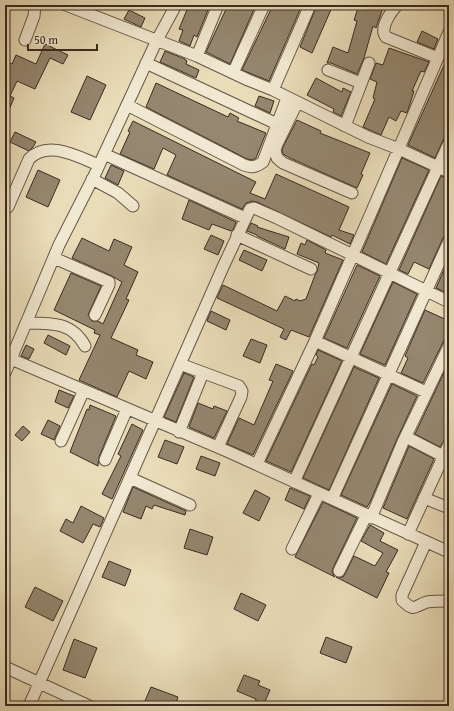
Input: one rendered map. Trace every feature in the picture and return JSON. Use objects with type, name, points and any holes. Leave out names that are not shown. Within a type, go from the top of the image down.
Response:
[{"type":"street","points":[[25,40],[34,16],[35,5]]},
{"type":"street","points":[[66,5],[197,56],[273,90],[292,101],[368,137],[399,149],[449,172]]},
{"type":"street","points":[[5,373],[54,258],[157,40],[176,5]]},
{"type":"street","points":[[197,56],[218,5]]},
{"type":"street","points":[[233,73],[264,5]]},
{"type":"street","points":[[273,90],[310,5]]},
{"type":"street","points":[[396,5],[383,30],[386,37],[438,58]]},
{"type":"street","points":[[257,464],[315,341],[449,32]]},
{"type":"street","points":[[146,63],[277,124]]},
{"type":"street","points":[[345,126],[369,63]]},
{"type":"street","points":[[328,70],[361,83]]},
{"type":"street","points":[[127,105],[244,165],[251,167],[258,166],[263,162],[277,124],[292,101]]},
{"type":"street","points":[[292,101],[275,150],[277,158],[283,163],[352,193]]},
{"type":"street","points":[[294,482],[449,143]]},
{"type":"street","points":[[8,206],[29,159],[34,154],[45,150],[60,151],[99,165]]},
{"type":"street","points":[[104,154],[245,218]]},
{"type":"street","points":[[92,179],[118,193],[133,206]]},
{"type":"street","points":[[29,706],[237,235],[250,209],[254,208],[353,254],[426,292],[449,302]]},
{"type":"street","points":[[237,235],[311,269]]},
{"type":"street","points":[[332,499],[449,241]]},
{"type":"street","points":[[54,258],[109,282],[109,285],[95,314]]},
{"type":"street","points":[[26,323],[48,323],[70,329],[80,337],[85,346]]},
{"type":"street","points":[[315,341],[426,392]]},
{"type":"street","points":[[340,571],[369,517],[426,392],[449,346]]},
{"type":"street","points":[[11,359],[155,422],[257,464],[369,517],[449,552]]},
{"type":"street","points":[[180,364],[239,386],[242,391],[241,397],[218,447]]},
{"type":"street","points":[[179,432],[203,373]]},
{"type":"street","points":[[61,441],[84,390]]},
{"type":"street","points":[[104,460],[127,409]]},
{"type":"street","points":[[406,437],[446,458]]},
{"type":"street","points":[[408,534],[424,498],[446,458],[449,444]]},
{"type":"street","points":[[130,478],[190,505]]},
{"type":"street","points":[[292,549],[319,494]]},
{"type":"street","points":[[424,498],[449,508]]},
{"type":"street","points":[[426,542],[402,595],[402,600],[410,607],[416,608],[428,602],[449,601]]},
{"type":"street","points":[[5,667],[89,706]]},
{"type":"building","points":[[189,5],[210,5],[197,37],[194,35],[190,46],[179,41],[183,30],[179,29]]},
{"type":"building","points":[[228,5],[252,5],[255,7],[230,64],[206,52]]},
{"type":"building","points":[[273,5],[302,5],[269,81],[242,70]]},
{"type":"building","points":[[317,5],[333,5],[312,53],[300,47]]},
{"type":"building","points":[[359,5],[384,5],[376,28],[373,26],[364,58],[357,74],[331,63],[327,63],[333,47],[348,53],[357,21],[354,20]]},
{"type":"building","points":[[129,10],[145,18],[141,27],[124,19]]},
{"type":"building","points":[[422,31],[438,39],[434,49],[417,42]]},
{"type":"building","points":[[45,44],[68,55],[63,64],[50,58],[35,89],[17,81],[10,96],[14,98],[5,119],[5,61],[12,64],[16,55],[36,64]]},
{"type":"building","points":[[389,48],[429,62],[424,72],[421,71],[412,91],[414,91],[407,113],[401,111],[396,121],[389,117],[381,135],[363,127],[375,99],[373,98],[377,82],[370,79],[376,63],[383,65]]},
{"type":"building","points":[[165,51],[185,59],[187,61],[186,64],[199,70],[196,78],[160,62]]},
{"type":"building","points":[[449,54],[449,136],[445,137],[443,140],[435,158],[408,145]]},
{"type":"building","points":[[87,76],[106,85],[90,120],[71,112]]},
{"type":"building","points":[[316,78],[342,92],[343,88],[351,92],[341,116],[333,112],[334,109],[307,95]]},
{"type":"building","points":[[156,83],[228,117],[230,113],[239,118],[237,121],[266,133],[256,158],[252,160],[247,159],[146,107]]},
{"type":"building","points":[[259,96],[274,101],[270,113],[255,106]]},
{"type":"building","points":[[297,120],[321,131],[320,133],[370,153],[357,188],[283,154],[283,147]]},
{"type":"building","points":[[133,121],[256,182],[250,193],[265,199],[276,174],[349,207],[339,230],[354,235],[350,244],[332,235],[331,237],[257,202],[252,201],[246,203],[242,209],[167,175],[176,155],[163,148],[154,169],[120,154],[130,132],[128,131]]},
{"type":"building","points":[[15,132],[36,142],[29,151],[10,142]]},
{"type":"building","points":[[402,158],[429,170],[386,264],[362,252]]},
{"type":"building","points":[[111,165],[124,171],[118,185],[105,178]]},
{"type":"building","points":[[38,170],[60,180],[48,207],[26,197]]},
{"type":"building","points":[[441,176],[449,179],[449,234],[445,235],[443,238],[429,269],[414,262],[408,274],[399,270]]},
{"type":"building","points":[[189,200],[236,222],[233,230],[231,231],[212,224],[209,230],[182,219]]},
{"type":"building","points":[[251,223],[258,226],[257,227],[289,237],[285,249],[247,231]]},
{"type":"building","points":[[211,235],[224,241],[218,255],[204,249]]},
{"type":"building","points":[[82,238],[109,251],[114,239],[132,247],[124,265],[138,272],[126,299],[129,300],[111,338],[138,350],[136,355],[153,362],[146,379],[129,371],[117,397],[79,380],[100,335],[94,333],[95,330],[54,310],[71,273],[101,286],[88,315],[92,321],[98,321],[103,324],[122,282],[72,258]]},
{"type":"building","points":[[307,240],[326,250],[325,253],[343,260],[309,337],[291,330],[286,340],[280,337],[284,329],[217,298],[223,285],[277,311],[285,296],[295,301],[296,299],[300,301],[306,299],[319,263],[297,254],[301,243],[305,245]]},
{"type":"building","points":[[244,250],[267,260],[262,271],[239,260]]},
{"type":"building","points":[[449,258],[449,294],[436,288]]},
{"type":"building","points":[[357,265],[380,276],[347,348],[324,338]]},
{"type":"building","points":[[393,282],[417,294],[385,365],[360,354]]},
{"type":"building","points":[[425,310],[449,321],[449,330],[423,383],[401,373],[408,358],[405,356]]},
{"type":"building","points":[[211,311],[230,320],[226,330],[207,321]]},
{"type":"building","points":[[48,335],[70,346],[66,355],[44,343]]},
{"type":"building","points":[[251,339],[267,345],[260,363],[243,356]]},
{"type":"building","points":[[26,345],[34,349],[29,359],[21,356]]},
{"type":"building","points":[[318,350],[342,361],[291,472],[266,461],[312,364],[314,365],[318,357],[316,355]]},
{"type":"building","points":[[276,364],[293,371],[253,455],[227,444],[239,418],[254,425],[273,381],[269,380]]},
{"type":"building","points":[[447,366],[449,366],[449,437],[445,439],[440,447],[415,434]]},
{"type":"building","points":[[354,367],[379,378],[329,490],[303,478]]},
{"type":"building","points":[[184,373],[194,377],[176,422],[164,417]]},
{"type":"building","points":[[392,384],[417,396],[367,507],[341,495]]},
{"type":"building","points":[[59,390],[74,396],[68,408],[55,402]]},
{"type":"building","points":[[198,403],[213,409],[214,406],[227,411],[214,438],[189,427]]},
{"type":"building","points":[[90,405],[116,416],[99,457],[98,466],[70,452]]},
{"type":"building","points":[[48,420],[60,426],[54,440],[41,434]]},
{"type":"building","points":[[132,424],[143,430],[112,499],[102,494],[121,456],[118,454]]},
{"type":"building","points":[[23,426],[30,432],[22,441],[15,435]]},
{"type":"building","points":[[165,440],[184,447],[177,464],[158,457]]},
{"type":"building","points":[[409,446],[434,459],[407,519],[383,508]]},
{"type":"building","points":[[201,456],[220,463],[215,476],[196,469]]},
{"type":"building","points":[[133,487],[186,511],[185,515],[154,505],[152,509],[146,506],[141,519],[123,512]]},
{"type":"building","points":[[290,488],[310,496],[304,509],[285,500]]},
{"type":"building","points":[[255,490],[270,498],[259,521],[243,513]]},
{"type":"building","points":[[323,502],[357,518],[333,568],[332,572],[335,577],[295,557]]},
{"type":"building","points":[[81,506],[104,518],[100,527],[93,524],[83,543],[60,531],[66,519],[73,523]]},
{"type":"building","points":[[370,525],[384,533],[380,541],[398,550],[386,572],[389,573],[377,598],[336,577],[343,577],[354,556],[375,566],[383,553],[361,541]]},
{"type":"building","points":[[190,529],[213,537],[207,555],[184,548]]},
{"type":"building","points":[[109,561],[131,570],[125,586],[102,577]]},
{"type":"building","points":[[35,587],[63,601],[53,621],[25,607]]},
{"type":"building","points":[[241,593],[266,605],[258,621],[234,609]]},
{"type":"building","points":[[326,637],[352,647],[346,663],[320,653]]},
{"type":"building","points":[[74,639],[97,648],[85,678],[63,670]]},
{"type":"building","points":[[244,675],[260,681],[258,685],[270,690],[263,706],[255,703],[256,699],[237,691]]},
{"type":"building","points":[[151,687],[178,697],[175,706],[157,706],[145,701]]}]
